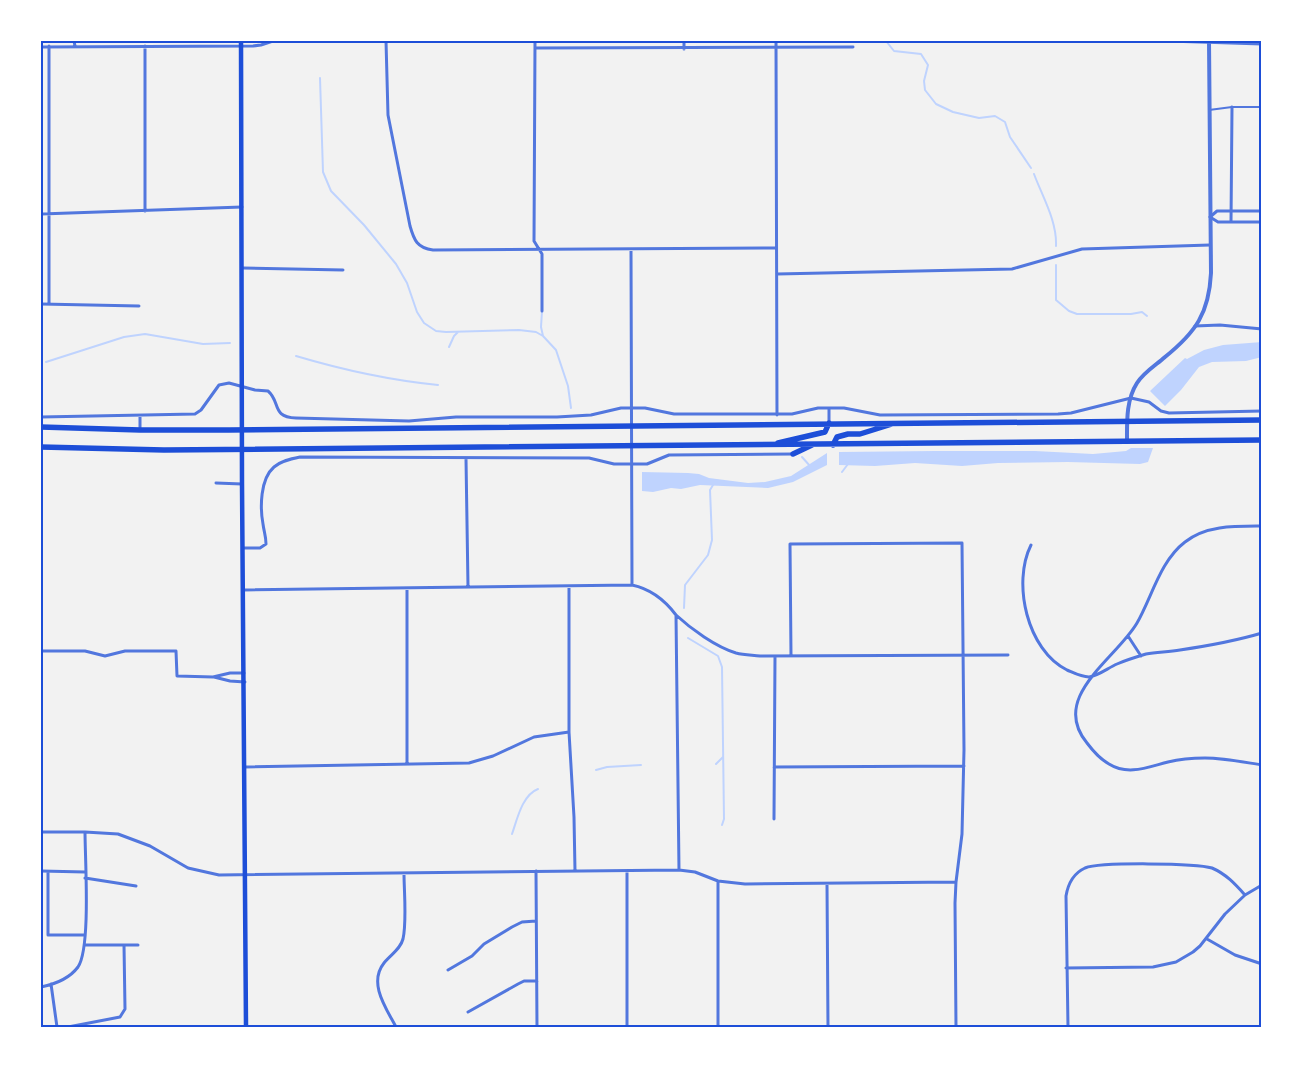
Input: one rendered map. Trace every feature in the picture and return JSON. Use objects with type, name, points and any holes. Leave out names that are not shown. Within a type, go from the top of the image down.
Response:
[{"type":"highway","points":[[41,427],[140,430],[242,430],[898,422],[1262,420]]},
{"type":"highway","points":[[833,445],[837,437],[848,434],[860,434],[898,422]]},
{"type":"highway","points":[[772,445],[825,432],[829,423]]},
{"type":"highway","points":[[41,447],[164,450],[1262,440]]},
{"type":"highway","points":[[793,454],[812,445]]},
{"type":"main road","points":[[241,43],[246,1027]]},
{"type":"street","points":[[74,41],[74,46]]},
{"type":"street","points":[[41,47],[241,43],[262,45],[273,41]]},
{"type":"street","points":[[386,41],[388,115],[392,142],[410,226],[414,239],[420,246],[433,250],[776,248]]},
{"type":"street","points":[[535,41],[534,242],[542,254],[542,311]]},
{"type":"street","points":[[684,41],[684,49]]},
{"type":"street","points":[[776,41],[777,415]]},
{"type":"street","points":[[934,41],[942,41]]},
{"type":"street","points":[[1168,41],[1262,44]]},
{"type":"street","points":[[1127,442],[1127,420],[1131,398],[1137,383],[1145,373],[1185,340],[1203,316],[1209,296],[1211,273],[1209,42]]},
{"type":"street","points":[[49,46],[49,304]]},
{"type":"street","points":[[144,46],[145,211]]},
{"type":"street","points":[[535,48],[854,47]]},
{"type":"street","points":[[1231,222],[1232,108]]},
{"type":"street","points":[[41,214],[242,207]]},
{"type":"street","points":[[1210,217],[1217,211],[1262,211]]},
{"type":"street","points":[[1210,217],[1218,222],[1262,222]]},
{"type":"street","points":[[777,274],[1012,269],[1082,249],[1210,245]]},
{"type":"street","points":[[631,249],[632,585]]},
{"type":"street","points":[[243,268],[343,270]]},
{"type":"street","points":[[41,304],[139,306]]},
{"type":"street","points":[[1195,326],[1220,325],[1262,329]]},
{"type":"street","points":[[41,417],[195,414],[202,410],[219,385],[229,382],[255,390],[268,391],[274,397],[276,408],[279,412],[284,416],[296,418],[409,421],[456,417],[557,417],[591,415],[621,408],[645,408],[674,414],[777,415],[828,408],[853,409],[880,415],[1058,414],[1070,413],[1131,398],[1148,402],[1161,411],[1169,413],[1262,412]]},
{"type":"street","points":[[828,408],[829,423]]},
{"type":"street","points":[[140,416],[140,430]]},
{"type":"street","points":[[243,548],[260,548],[266,544],[262,515],[264,485],[272,468],[288,459],[402,456],[466,459],[589,458],[614,464],[647,464],[669,455],[793,454]]},
{"type":"street","points":[[466,459],[468,586]]},
{"type":"street","points":[[216,482],[242,484]]},
{"type":"street","points":[[1262,526],[1219,528],[1207,531],[1186,541],[1176,550],[1128,636],[1095,675],[1079,698],[1075,716],[1082,737],[1100,758],[1109,764],[1128,771],[1184,759],[1205,758],[1262,765]]},
{"type":"street","points":[[790,656],[790,544],[962,543],[964,766],[962,834],[956,882],[956,1027]]},
{"type":"street","points":[[1031,545],[1024,563],[1024,592],[1025,604],[1035,637],[1061,667],[1077,674],[1088,677],[1116,664],[1140,656],[1211,645],[1262,633]]},
{"type":"street","points":[[244,590],[632,585],[650,591],[688,626],[726,650],[744,654],[775,656],[1008,655]]},
{"type":"street","points":[[569,586],[568,732],[574,817],[574,871]]},
{"type":"street","points":[[407,588],[407,764]]},
{"type":"street","points":[[676,615],[679,870]]},
{"type":"street","points":[[1128,636],[1140,656]]},
{"type":"street","points":[[41,651],[85,651],[105,656],[125,651],[176,651],[177,676],[213,677],[245,682]]},
{"type":"street","points":[[774,819],[775,656]]},
{"type":"street","points":[[213,677],[230,673],[245,673]]},
{"type":"street","points":[[245,767],[469,763],[493,756],[534,737],[568,732]]},
{"type":"street","points":[[774,767],[964,766]]},
{"type":"street","points":[[41,832],[113,833],[135,839],[188,868],[206,874],[679,870],[695,872],[718,882],[745,884],[956,882]]},
{"type":"street","points":[[41,987],[70,976],[82,957],[85,945],[85,832]]},
{"type":"street","points":[[1068,1027],[1066,896],[1070,882],[1076,874],[1092,866],[1181,864],[1202,866],[1223,874],[1232,880],[1245,895]]},
{"type":"street","points":[[536,871],[537,1027]]},
{"type":"street","points":[[627,871],[627,1027]]},
{"type":"street","points":[[41,872],[85,872]]},
{"type":"street","points":[[48,872],[48,935],[85,935]]},
{"type":"street","points":[[396,1027],[380,995],[378,983],[379,972],[384,963],[398,950],[403,940],[404,873]]},
{"type":"street","points":[[85,878],[136,886]]},
{"type":"street","points":[[718,882],[718,1027]]},
{"type":"street","points":[[827,884],[828,1027]]},
{"type":"street","points":[[1066,968],[1159,967],[1170,964],[1187,956],[1207,939],[1225,914],[1245,895],[1262,884]]},
{"type":"street","points":[[448,970],[472,956],[484,944],[512,927],[522,922],[536,921]]},
{"type":"street","points":[[1207,939],[1235,955],[1262,964]]},
{"type":"street","points":[[85,945],[138,945]]},
{"type":"street","points":[[68,1027],[120,1017],[124,1009],[124,945]]},
{"type":"street","points":[[468,1012],[524,981],[537,981]]},
{"type":"street","points":[[51,984],[56,1027]]},
{"type":"lane","points":[[1209,110],[1262,107]]},
{"type":"water","points":[[1262,342],[1262,357],[1246,361],[1212,362],[1199,367],[1181,390],[1165,406],[1150,391],[1185,358],[1187,359],[1204,350],[1223,345]]},
{"type":"water","points":[[1131,448],[1153,448],[1148,462],[1140,464],[998,463],[962,466],[915,463],[875,466],[839,465],[839,452],[1035,451],[1093,454],[1126,451]]},
{"type":"water","points":[[827,453],[827,465],[793,482],[768,488],[700,485],[653,492],[642,491],[642,472],[688,473],[748,483],[765,482],[791,476]]},
{"type":"waterway","points":[[886,41],[894,51],[921,54],[928,65],[924,81],[925,90],[936,104],[953,112],[979,118],[995,116],[1005,122],[1010,137],[1031,168]]},
{"type":"waterway","points":[[320,78],[323,172],[331,191],[364,225],[396,264],[407,283],[417,312],[424,323],[436,331],[519,330],[536,332],[543,336],[556,350],[568,386],[571,408]]},
{"type":"waterway","points":[[1034,174],[1052,219],[1056,246]]},
{"type":"waterway","points":[[1056,265],[1056,300],[1069,311],[1077,314],[1131,314],[1142,312],[1147,316]]},
{"type":"waterway","points":[[542,311],[541,327],[543,336]]},
{"type":"waterway","points":[[449,347],[458,332]]},
{"type":"waterway","points":[[46,362],[124,337],[145,334],[203,344],[230,343]]},
{"type":"waterway","points":[[296,356],[366,374],[438,385]]},
{"type":"waterway","points":[[802,457],[810,466]]},
{"type":"waterway","points":[[842,472],[848,464]]},
{"type":"waterway","points":[[684,608],[685,585],[708,555],[712,540],[710,490],[713,485]]},
{"type":"waterway","points":[[688,638],[718,656],[722,667],[724,819],[722,825]]},
{"type":"waterway","points":[[716,764],[723,757]]},
{"type":"waterway","points":[[596,770],[607,767],[641,765]]},
{"type":"waterway","points":[[512,834],[524,802],[532,792],[538,789]]}]
